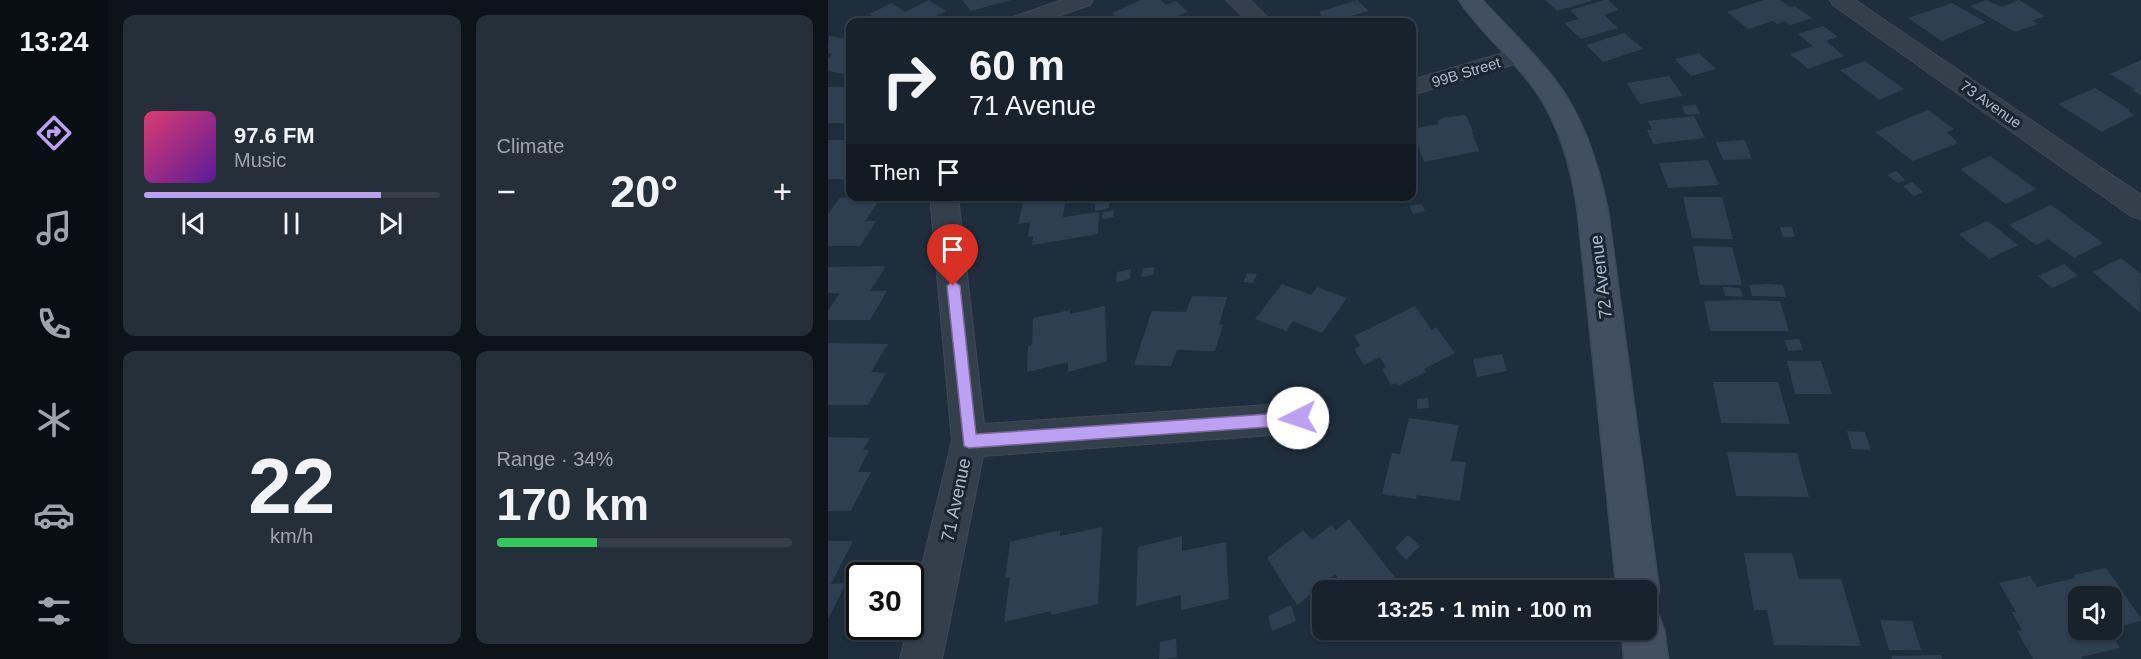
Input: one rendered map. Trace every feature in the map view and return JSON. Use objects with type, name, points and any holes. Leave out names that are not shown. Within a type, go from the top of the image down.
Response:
[{"type":"street","points":[[1032,18],[1082,0]]},
{"type":"street","points":[[1237,0],[1257,18]]},
{"type":"street","name":"72 Avenue","points":[[1470,0],[1547,88],[1570,130],[1586,173],[1593,212],[1637,580]]},
{"type":"street","name":"73 Avenue","points":[[1841,0],[2136,200]]},
{"type":"street","name":"99B Street","points":[[1416,87],[1520,55]]},
{"type":"street","name":"71 Avenue","points":[[921,659],[969,441],[945,201]]},
{"type":"street","points":[[969,441],[1298,418]]},
{"type":"street","points":[[1644,640],[1646,659]]},
{"type":"building","points":[[929,0],[946,11],[931,18],[876,18],[869,14],[892,3],[905,12]]},
{"type":"building","points":[[962,0],[1011,0],[971,11]]},
{"type":"building","points":[[1141,0],[1160,0],[1166,5],[1176,1],[1188,12],[1172,18],[1118,18],[1112,13]]},
{"type":"building","points":[[1357,0],[1369,11],[1351,16],[1353,18],[1324,18],[1319,12]]},
{"type":"building","points":[[1545,0],[1591,0],[1591,1],[1557,11]]},
{"type":"building","points":[[1608,0],[1619,10],[1604,15],[1618,28],[1581,39],[1564,23],[1579,19],[1570,10]]},
{"type":"building","points":[[1764,0],[1780,0],[1790,7],[1795,6],[1812,18],[1790,25],[1785,21],[1777,24],[1773,21],[1748,29],[1727,12]]},
{"type":"building","points":[[1986,0],[2002,7],[2019,0],[2045,16],[2032,21],[2038,24],[2015,32],[1970,6]]},
{"type":"building","points":[[1952,3],[1986,22],[1942,41],[1908,18]]},
{"type":"building","points":[[1823,26],[1838,37],[1826,41],[1844,56],[1808,69],[1790,54],[1813,46],[1798,34]]},
{"type":"building","points":[[1624,33],[1643,49],[1603,62],[1586,45]]},
{"type":"building","points":[[829,36],[846,38],[845,74],[828,71],[828,58],[833,54],[828,53]]},
{"type":"building","points":[[1699,53],[1716,69],[1691,76],[1675,59]]},
{"type":"building","points":[[2141,60],[2141,96],[2132,90],[2135,89],[2110,74]]},
{"type":"building","points":[[1865,61],[1904,89],[1879,100],[1840,70]]},
{"type":"building","points":[[1669,76],[1683,96],[1640,104],[1627,83]]},
{"type":"building","points":[[828,87],[846,87],[846,123],[828,123]]},
{"type":"building","points":[[2095,88],[2130,110],[2128,111],[2134,115],[2102,132],[2058,104]]},
{"type":"building","points":[[1696,105],[1700,114],[1686,115],[1682,106]]},
{"type":"building","points":[[1928,110],[1954,129],[1947,132],[1958,143],[1913,161],[1875,132]]},
{"type":"building","points":[[1466,116],[1479,151],[1424,162],[1416,138],[1416,128],[1439,124],[1437,121],[1443,118]]},
{"type":"building","points":[[1694,116],[1705,138],[1653,144],[1647,130],[1652,130],[1648,121]]},
{"type":"building","points":[[828,140],[846,140],[846,179],[828,179]]},
{"type":"building","points":[[1745,140],[1752,159],[1723,160],[1716,142]]},
{"type":"building","points":[[1990,156],[2036,189],[2006,204],[1960,169]]},
{"type":"building","points":[[1708,160],[1719,185],[1668,188],[1659,163]]},
{"type":"building","points":[[1896,171],[1906,180],[1898,183],[1887,175]]},
{"type":"building","points":[[1912,182],[1923,192],[1914,196],[1903,186]]},
{"type":"building","points":[[1683,197],[1722,197],[1733,239],[1692,238]]},
{"type":"building","points":[[840,198],[846,198],[846,201],[879,201],[865,221],[876,221],[860,246],[828,246],[828,214]]},
{"type":"building","points":[[1065,201],[1063,217],[1099,212],[1098,234],[1032,245],[1033,236],[1028,237],[1030,222],[1018,224],[1023,202]]},
{"type":"building","points":[[1095,201],[1110,201],[1109,208],[1095,211]]},
{"type":"building","points":[[1422,204],[1425,211],[1413,214],[1410,206]]},
{"type":"building","points":[[2051,205],[2103,243],[2074,258],[2048,239],[2036,245],[2009,225]]},
{"type":"building","points":[[1114,210],[1113,217],[1102,219],[1103,212]]},
{"type":"building","points":[[1988,221],[2018,245],[1989,259],[1959,234]]},
{"type":"building","points":[[1780,227],[1792,227],[1795,237],[1783,237]]},
{"type":"building","points":[[1693,246],[1732,247],[1742,285],[1700,285]]},
{"type":"building","points":[[2121,258],[2141,274],[2140,313],[2093,272]]},
{"type":"building","points":[[2064,264],[2078,276],[2052,288],[2038,276]]},
{"type":"building","points":[[886,266],[870,291],[887,291],[870,320],[828,320],[828,311],[840,293],[828,293],[828,267]]},
{"type":"building","points":[[1155,267],[1153,275],[1141,277],[1143,268]]},
{"type":"building","points":[[1131,269],[1130,279],[1116,282],[1117,272]]},
{"type":"building","points":[[1247,273],[1257,274],[1253,283],[1243,282]]},
{"type":"building","points":[[1282,284],[1311,295],[1317,287],[1347,298],[1322,333],[1293,321],[1286,331],[1255,319]]},
{"type":"building","points":[[1749,285],[1783,285],[1786,297],[1752,296]]},
{"type":"building","points":[[1723,287],[1740,288],[1743,297],[1725,296]]},
{"type":"building","points":[[1192,296],[1227,297],[1219,325],[1223,325],[1215,351],[1177,350],[1171,366],[1134,365],[1152,311],[1186,312]]},
{"type":"building","points":[[1704,301],[1780,301],[1789,331],[1710,331]]},
{"type":"building","points":[[1105,306],[1107,361],[1068,372],[1068,362],[1027,372],[1028,346],[1032,345],[1033,318],[1070,310],[1070,314]]},
{"type":"building","points":[[1415,306],[1432,330],[1436,327],[1455,353],[1424,369],[1426,372],[1398,386],[1396,383],[1391,385],[1382,369],[1386,367],[1380,357],[1364,365],[1354,349],[1360,346],[1354,336]]},
{"type":"building","points":[[1799,339],[1803,350],[1788,351],[1785,340]]},
{"type":"building","points":[[828,343],[888,344],[871,372],[886,373],[868,405],[828,405]]},
{"type":"building","points":[[1502,354],[1507,371],[1477,377],[1473,359]]},
{"type":"building","points":[[1787,361],[1821,361],[1832,394],[1795,394]]},
{"type":"building","points":[[1713,382],[1778,382],[1790,424],[1721,423]]},
{"type":"building","points":[[1428,398],[1429,408],[1417,409],[1417,399]]},
{"type":"building","points":[[1409,418],[1459,425],[1451,461],[1466,462],[1460,501],[1417,495],[1416,499],[1382,494],[1392,453],[1400,454]]},
{"type":"building","points":[[1847,431],[1865,432],[1871,450],[1852,449]]},
{"type":"building","points":[[828,437],[870,438],[863,450],[869,450],[858,472],[871,472],[851,511],[828,511]]},
{"type":"building","points":[[1727,452],[1797,453],[1809,497],[1736,496]]},
{"type":"building","points":[[1349,519],[1397,580],[1339,580],[1335,574],[1328,580],[1312,580],[1312,593],[1297,605],[1267,558],[1303,530],[1312,540],[1332,525],[1336,530]]},
{"type":"building","points":[[1102,527],[1098,604],[1051,615],[1051,611],[1004,622],[1010,577],[1005,578],[1010,542],[1060,530],[1060,536]]},
{"type":"building","points":[[1408,535],[1420,546],[1406,560],[1395,548]]},
{"type":"building","points":[[1182,536],[1182,551],[1226,542],[1229,599],[1181,610],[1181,595],[1136,606],[1138,547]]},
{"type":"building","points":[[828,541],[853,541],[831,584],[846,583],[828,619]]},
{"type":"building","points":[[1744,553],[1792,553],[1799,579],[1841,579],[1861,646],[1774,645],[1767,610],[1754,610]]},
{"type":"building","points":[[2106,568],[2119,586],[2068,586],[2068,640],[2115,640],[2120,648],[2081,657],[2082,659],[2033,659],[2017,631],[2022,630],[2012,612],[2016,612],[1999,583],[2030,576],[2037,587],[2075,578],[2073,575]]},
{"type":"building","points":[[2122,591],[2141,618],[2141,621],[2122,626]]},
{"type":"building","points":[[1291,605],[1296,621],[1272,631],[1268,616]]},
{"type":"building","points":[[1880,620],[1912,621],[1921,650],[1889,650]]},
{"type":"building","points":[[1176,639],[1177,658],[1159,659],[1160,642]]},
{"type":"building","points":[[1941,655],[1942,659],[1892,659],[1891,656]]},
{"type":"route","points":[[953,286],[969,441],[1298,418]]}]
